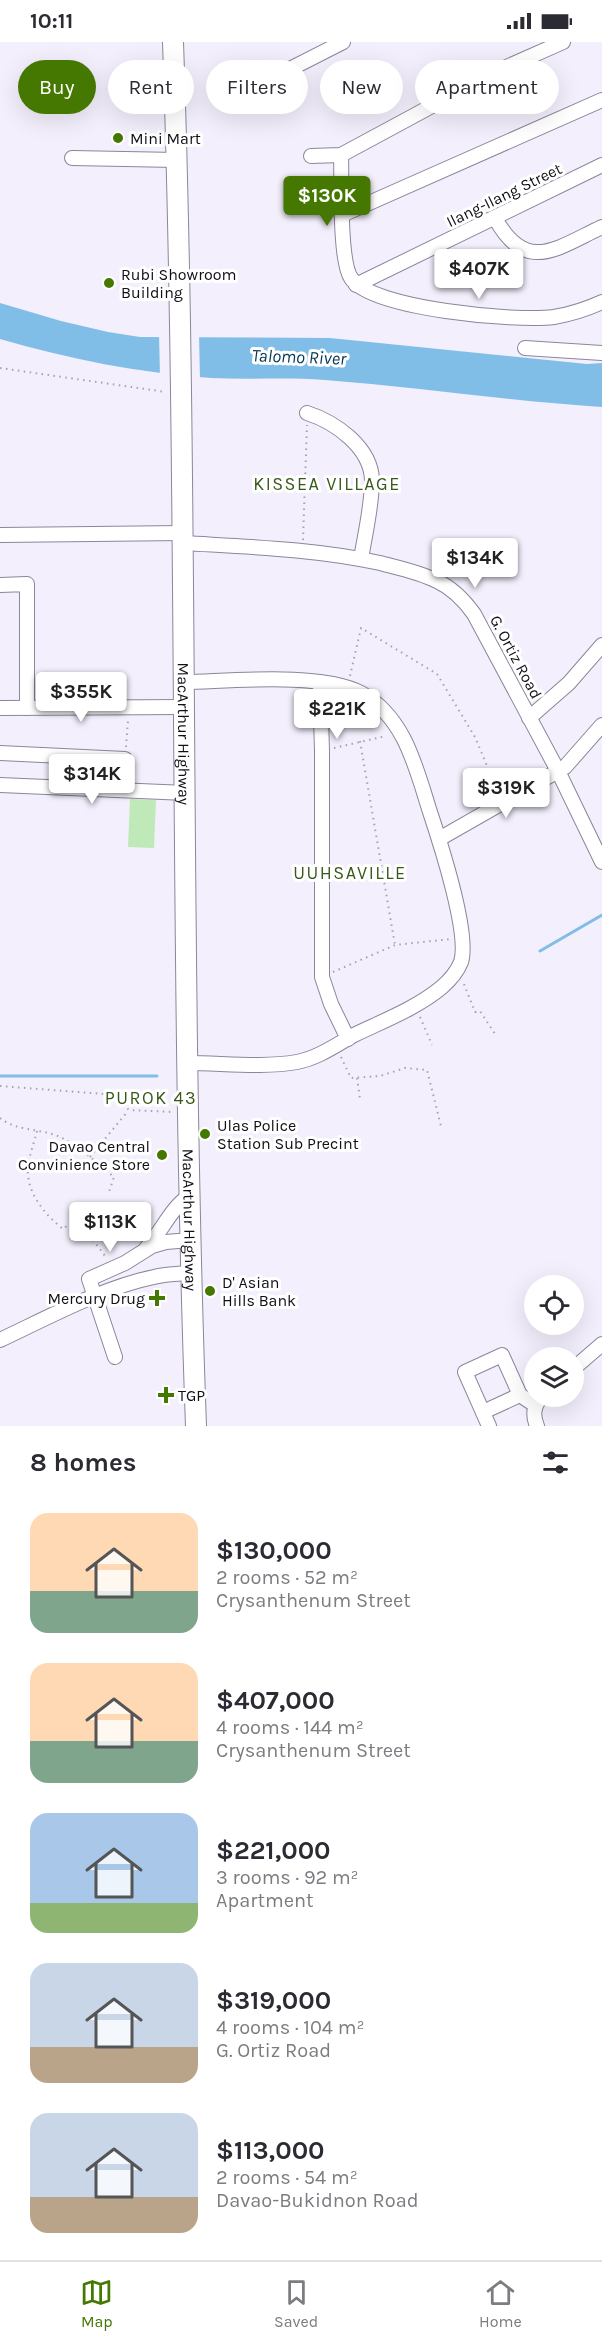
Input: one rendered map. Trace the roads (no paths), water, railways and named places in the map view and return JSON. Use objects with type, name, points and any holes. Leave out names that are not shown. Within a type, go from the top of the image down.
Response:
[{"type":"highway","name":"MacArthur Highway","points":[[173,42],[184,538],[190,1273],[196,1426]]},
{"type":"street","points":[[308,60],[343,42]]},
{"type":"street","points":[[310,156],[342,155],[494,73],[562,42]]},
{"type":"street","points":[[342,215],[602,100]]},
{"type":"street","points":[[342,155],[342,215],[346,268],[356,285],[380,297],[472,315],[520,318],[553,317],[584,310],[602,302]]},
{"type":"street","points":[[72,158],[177,160]]},
{"type":"street","name":"Ilang-Ilang Street","points":[[356,285],[602,165]]},
{"type":"street","points":[[495,218],[511,242],[535,253],[552,251],[602,227]]},
{"type":"street","points":[[525,348],[602,353]]},
{"type":"street","points":[[307,413],[341,430],[367,459],[372,480],[361,559]]},
{"type":"street","name":"G. Ortiz Road","points":[[0,535],[184,538],[303,550],[361,559],[414,571],[438,581],[464,601],[474,614],[558,771],[602,862]]},
{"type":"street","points":[[0,585],[27,584],[27,708]]},
{"type":"street","points":[[529,718],[569,683],[602,645]]},
{"type":"street","points":[[185,681],[320,682],[347,687],[379,706],[395,722],[401,732],[439,839],[463,940],[461,962],[456,973],[440,989],[415,1005],[317,1056],[297,1062],[188,1063]]},
{"type":"street","points":[[320,682],[322,977],[342,1042]]},
{"type":"street","points":[[0,708],[186,707]]},
{"type":"street","points":[[439,839],[558,771],[571,761],[602,725]]},
{"type":"street","points":[[0,753],[125,759]]},
{"type":"street","points":[[0,785],[186,793]]},
{"type":"street","points":[[116,1357],[89,1280],[113,1269],[143,1250],[159,1234],[173,1212],[189,1196]]},
{"type":"street","points":[[143,1250],[166,1242],[190,1240]]},
{"type":"street","points":[[0,1325],[6,1337],[95,1297],[154,1277],[190,1273]]},
{"type":"street","points":[[584,1360],[602,1344]]},
{"type":"street","points":[[489,1426],[465,1372],[502,1355],[520,1395]]},
{"type":"street","points":[[483,1412],[520,1395],[524,1396]]},
{"type":"street","points":[[537,1407],[534,1414],[537,1426]]},
{"type":"water","name":"Talomo River","points":[[0,303],[61,321],[140,337],[330,338],[587,364],[602,363],[602,407],[325,380],[211,378],[131,369],[78,359],[0,339]]},
{"type":"waterway","points":[[540,951],[602,915]]},
{"type":"waterway","points":[[0,1076],[157,1076]]},
{"type":"place","name":"Mini Mart","points":[[118,138]]},
{"type":"place","name":"Rubi Showroom Building","points":[[109,283]]},
{"type":"place","name":"Ulas Police Station Sub Precint","points":[[205,1134]]},
{"type":"place","name":"Davao Central Convinience Store","points":[[162,1155]]},
{"type":"place","name":"D' Asian Hills Bank","points":[[210,1291]]},
{"type":"place","name":"Mercury Drug","points":[[157,1298]]},
{"type":"place","name":"TGP","points":[[166,1395]]},
{"type":"district","name":"KISSEA VILLAGE","points":[[327,484]]},
{"type":"district","name":"UUHSAVILLE","points":[[350,873]]},
{"type":"district","name":"PUROK 43","points":[[151,1098]]}]
